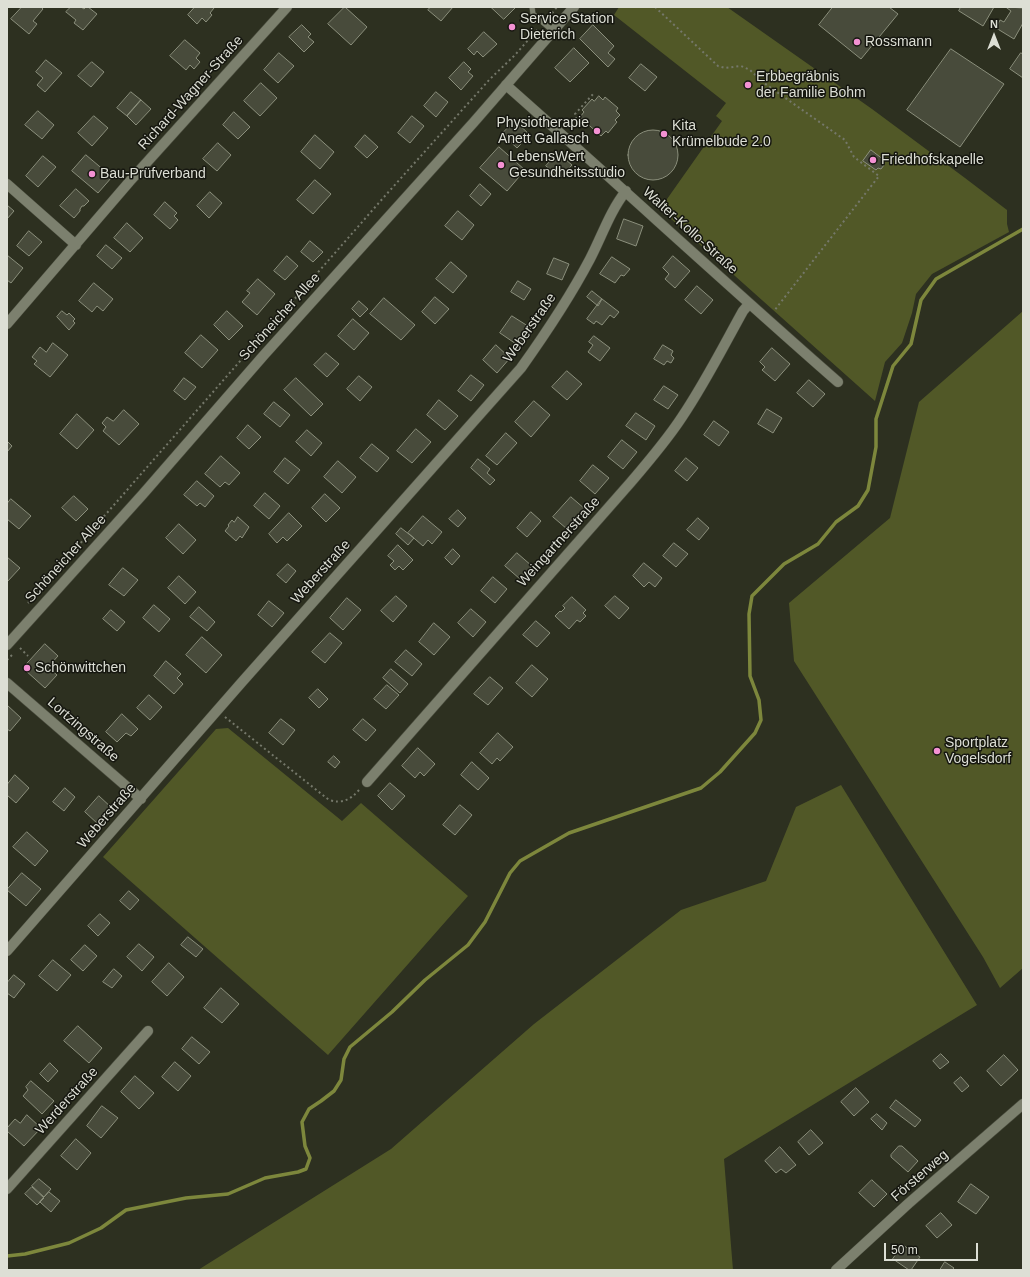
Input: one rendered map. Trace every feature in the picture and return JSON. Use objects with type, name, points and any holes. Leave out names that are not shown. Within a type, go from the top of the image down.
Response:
[{"type":"street","name":"Richard-Wagner-Straße","points":[[7,324],[130,182],[286,7]]},
{"type":"street","name":"Schöneicher Allee","points":[[7,645],[66,581],[264,355],[574,7]]},
{"type":"street","name":"Walter-Kollo-Straße","points":[[506,85],[626,191],[766,320],[838,382]]},
{"type":"street","points":[[7,184],[76,244]]},
{"type":"street","name":"Weberstraße","points":[[7,951],[521,368],[571,294],[590,259],[617,202],[626,191]]},
{"type":"street","name":"Weingartnerstraße","points":[[367,782],[619,496],[662,444],[681,419],[703,385],[743,311],[749,304]]},
{"type":"street","name":"Lortzingstraße","points":[[7,682],[141,799]]},
{"type":"street","name":"Werderstraße","points":[[7,1189],[148,1031]]},
{"type":"street","name":"Försterweg","points":[[840,1269],[909,1203],[1023,1104]]},
{"type":"lane","points":[[532,7],[533,14],[553,31]]},
{"type":"path","points":[[27,604],[384,197],[467,104],[515,55],[557,7]]},
{"type":"path","points":[[656,7],[718,66],[725,68],[742,66],[750,70],[764,83],[845,140],[854,156],[879,176],[766,320]]},
{"type":"path","points":[[566,129],[576,118],[575,114],[594,94]]},
{"type":"path","points":[[19,647],[28,656]]},
{"type":"path","points":[[217,711],[329,800],[339,802],[351,799],[367,782]]},
{"type":"green space","points":[[619,7],[727,7],[872,109],[1007,210],[1007,224],[1009,232],[932,274],[916,294],[912,313],[902,343],[885,362],[875,401],[660,209],[722,121],[716,116],[726,103],[614,15]]},
{"type":"green space","name":"Sportplatz Vogelsdorf","points":[[1023,311],[1023,968],[1000,988],[983,957],[794,661],[789,603],[890,518],[919,402]]},
{"type":"green space","points":[[228,728],[342,821],[361,803],[468,896],[328,1055],[103,857],[216,729]]},
{"type":"green space","points":[[841,785],[977,1005],[724,1159],[733,1270],[198,1270],[391,1149],[534,1024],[681,910],[766,881],[796,807]]},
{"type":"building","points":[[22,7],[41,7],[43,9],[33,21],[37,24],[29,34],[11,19]]},
{"type":"building","points":[[71,7],[81,7],[84,9],[88,7],[97,14],[83,30],[74,23],[76,20],[66,12]]},
{"type":"building","points":[[195,7],[214,8],[210,13],[212,15],[206,22],[202,18],[197,24],[188,15]]},
{"type":"building","points":[[345,7],[367,27],[351,45],[328,24]]},
{"type":"building","points":[[431,7],[453,7],[441,21],[428,10]]},
{"type":"building","points":[[491,7],[516,7],[504,19]]},
{"type":"building","name":"Rossmann","points":[[833,7],[889,7],[898,14],[861,59],[819,25]]},
{"type":"building","points":[[961,7],[994,7],[983,26],[959,11]]},
{"type":"building","points":[[1007,8],[1023,8],[1023,23],[1014,39],[996,28],[1000,20],[1004,22],[1011,11]]},
{"type":"building","points":[[302,25],[311,34],[308,37],[314,42],[304,52],[289,37]]},
{"type":"building","points":[[593,25],[614,46],[608,53],[615,59],[608,67],[580,39]]},
{"type":"building","points":[[484,32],[497,44],[483,57],[477,51],[474,55],[468,49]]},
{"type":"building","points":[[185,40],[200,53],[196,58],[200,62],[194,69],[190,65],[186,70],[170,56]]},
{"type":"building","points":[[574,48],[589,63],[570,82],[555,68]]},
{"type":"building","points":[[951,49],[1004,84],[960,147],[907,110]]},
{"type":"building","points":[[279,53],[294,66],[278,83],[264,70]]},
{"type":"building","points":[[1021,53],[1023,54],[1023,78],[1010,69]]},
{"type":"building","points":[[46,60],[62,73],[45,92],[37,85],[43,78],[36,72]]},
{"type":"building","points":[[92,62],[104,72],[91,87],[78,76]]},
{"type":"building","points":[[464,62],[471,69],[468,72],[473,76],[461,90],[449,78]]},
{"type":"building","points":[[641,64],[657,77],[645,91],[629,78]]},
{"type":"building","points":[[261,83],[277,98],[260,116],[244,101]]},
{"type":"building","points":[[131,92],[141,100],[127,116],[117,108]]},
{"type":"building","points":[[436,92],[448,102],[436,117],[424,106]]},
{"type":"building","points":[[599,96],[603,100],[605,97],[618,108],[616,111],[620,115],[615,120],[617,122],[608,133],[606,131],[601,136],[580,117],[584,112],[582,110],[592,99],[594,101]]},
{"type":"building","points":[[141,100],[151,109],[136,125],[127,116]]},
{"type":"building","points":[[38,111],[54,125],[42,139],[25,125]]},
{"type":"building","points":[[234,112],[250,127],[238,139],[223,125]]},
{"type":"building","points":[[94,116],[108,128],[92,146],[78,133]]},
{"type":"building","points":[[412,116],[424,126],[410,143],[398,133]]},
{"type":"building","points":[[515,121],[530,135],[517,148],[502,134]]},
{"type":"building","points":[[658,130],[663,131],[671,137],[677,145],[677,165],[671,173],[663,179],[648,180],[643,179],[635,173],[629,165],[628,150],[629,145],[635,137],[643,131]]},
{"type":"building","points":[[315,135],[334,152],[320,169],[301,152]]},
{"type":"building","points":[[365,135],[378,147],[367,158],[355,147]]},
{"type":"building","points":[[218,143],[231,155],[217,171],[203,159]]},
{"type":"building","points":[[499,147],[525,170],[507,191],[480,168]]},
{"type":"building","name":"Friedhofskapelle","points":[[871,150],[884,160],[882,163],[884,165],[881,169],[878,168],[876,170],[863,161]]},
{"type":"building","points":[[558,153],[572,165],[560,178],[546,166]]},
{"type":"building","name":"Bau-Prüfverband","points":[[86,155],[112,177],[98,193],[72,171]]},
{"type":"building","points":[[43,156],[56,167],[38,187],[26,176]]},
{"type":"building","points":[[315,180],[331,194],[313,214],[297,200]]},
{"type":"building","points":[[480,184],[491,194],[481,206],[470,196]]},
{"type":"building","points":[[76,189],[89,201],[82,206],[74,218],[60,206]]},
{"type":"building","points":[[210,192],[222,203],[209,218],[197,206]]},
{"type":"building","points":[[165,202],[177,213],[174,216],[178,220],[170,229],[154,215]]},
{"type":"building","points":[[7,205],[14,211],[7,219]]},
{"type":"building","points":[[458,211],[474,225],[462,240],[445,226]]},
{"type":"building","points":[[624,219],[643,226],[636,246],[617,239]]},
{"type":"building","points":[[127,223],[143,238],[130,252],[114,238]]},
{"type":"building","points":[[29,231],[42,242],[29,256],[17,246]]},
{"type":"building","points":[[310,241],[323,252],[313,262],[301,252]]},
{"type":"building","points":[[106,245],[122,258],[112,269],[97,256]]},
{"type":"building","points":[[7,255],[23,268],[11,283],[7,280]]},
{"type":"building","points":[[287,256],[298,266],[285,280],[274,271]]},
{"type":"building","points":[[673,256],[690,271],[675,288],[665,279],[669,274],[663,268]]},
{"type":"building","points":[[612,257],[630,269],[624,276],[621,275],[615,283],[600,274]]},
{"type":"building","points":[[554,258],[569,264],[562,280],[547,274]]},
{"type":"building","points":[[451,262],[467,276],[453,293],[436,279]]},
{"type":"building","points":[[258,279],[275,294],[257,315],[242,302],[250,293],[247,291]]},
{"type":"building","points":[[518,281],[531,289],[524,300],[511,292]]},
{"type":"building","points":[[94,283],[113,299],[103,311],[97,306],[92,312],[79,301]]},
{"type":"building","points":[[697,286],[713,300],[701,314],[685,300]]},
{"type":"building","points":[[592,291],[602,299],[598,306],[587,297]]},
{"type":"building","points":[[435,297],[449,309],[435,324],[422,312]]},
{"type":"building","points":[[384,298],[415,325],[401,340],[370,314]]},
{"type":"building","points":[[602,299],[619,312],[614,318],[610,315],[602,325],[596,321],[594,324],[587,319]]},
{"type":"building","points":[[359,301],[368,309],[360,317],[352,309]]},
{"type":"building","points":[[62,311],[67,315],[69,313],[75,319],[73,321],[75,323],[69,330],[57,317]]},
{"type":"building","points":[[227,311],[243,326],[229,340],[214,325]]},
{"type":"building","points":[[512,316],[531,328],[519,346],[500,333]]},
{"type":"building","points":[[353,319],[369,333],[354,350],[338,336]]},
{"type":"building","points":[[201,335],[218,350],[202,368],[185,353]]},
{"type":"building","points":[[594,336],[610,348],[600,361],[588,352],[593,345],[589,342]]},
{"type":"building","points":[[53,343],[68,355],[50,377],[34,364],[37,361],[32,357],[40,347],[46,352]]},
{"type":"building","points":[[496,345],[510,358],[497,373],[483,360]]},
{"type":"building","points":[[663,345],[673,351],[671,355],[674,358],[671,363],[667,361],[664,365],[654,359]]},
{"type":"building","points":[[772,348],[790,364],[775,381],[762,370],[765,367],[760,362]]},
{"type":"building","points":[[326,353],[339,364],[327,377],[314,365]]},
{"type":"building","points":[[567,371],[582,384],[567,400],[552,387]]},
{"type":"building","points":[[471,375],[484,385],[471,401],[458,391]]},
{"type":"building","points":[[359,376],[372,387],[360,401],[347,389]]},
{"type":"building","points":[[184,378],[196,387],[185,400],[174,391]]},
{"type":"building","points":[[296,378],[323,404],[311,416],[284,390]]},
{"type":"building","points":[[809,380],[825,394],[813,407],[797,393]]},
{"type":"building","points":[[664,386],[678,395],[668,409],[654,400]]},
{"type":"building","points":[[439,400],[458,416],[445,430],[427,415]]},
{"type":"building","points":[[534,401],[550,415],[531,437],[515,422]]},
{"type":"building","points":[[274,402],[290,415],[280,427],[264,414]]},
{"type":"building","points":[[767,409],[782,418],[773,433],[758,424]]},
{"type":"building","points":[[124,410],[139,424],[119,445],[103,431],[106,427],[102,423],[107,417],[113,421]]},
{"type":"building","points":[[636,413],[655,426],[646,440],[626,426]]},
{"type":"building","points":[[77,414],[94,430],[77,449],[60,434]]},
{"type":"building","points":[[714,421],[729,432],[719,446],[704,435]]},
{"type":"building","points":[[248,425],[261,437],[249,449],[237,438]]},
{"type":"building","points":[[416,429],[431,442],[412,463],[397,451]]},
{"type":"building","points":[[307,430],[322,443],[311,456],[296,442]]},
{"type":"building","points":[[506,433],[517,443],[497,465],[486,456]]},
{"type":"building","points":[[622,440],[637,452],[623,469],[608,457]]},
{"type":"building","points":[[7,441],[12,446],[7,452]]},
{"type":"building","points":[[372,444],[389,458],[377,472],[360,458]]},
{"type":"building","points":[[221,456],[240,473],[229,485],[225,482],[220,487],[205,474]]},
{"type":"building","points":[[285,458],[300,470],[288,484],[274,472]]},
{"type":"building","points":[[686,458],[698,468],[687,481],[675,471]]},
{"type":"building","points":[[478,459],[490,469],[487,473],[495,480],[490,485],[471,468]]},
{"type":"building","points":[[338,461],[356,477],[342,493],[324,477]]},
{"type":"building","points":[[593,465],[609,478],[595,494],[580,481]]},
{"type":"building","points":[[197,481],[214,496],[205,507],[200,503],[197,506],[184,495]]},
{"type":"building","points":[[265,493],[280,506],[269,519],[254,506]]},
{"type":"building","points":[[325,494],[340,508],[326,522],[312,508]]},
{"type":"building","points":[[74,496],[88,509],[76,521],[62,508]]},
{"type":"building","points":[[571,497],[585,509],[567,529],[553,517]]},
{"type":"building","points":[[11,499],[31,516],[19,529],[7,519],[7,504]]},
{"type":"building","points":[[458,510],[466,518],[458,527],[449,519]]},
{"type":"building","points":[[531,512],[541,521],[527,537],[517,528]]},
{"type":"building","points":[[289,513],[302,526],[287,541],[283,537],[277,543],[269,534]]},
{"type":"building","points":[[423,516],[442,532],[432,544],[428,540],[423,546],[408,533]]},
{"type":"building","points":[[238,517],[249,527],[242,538],[240,536],[236,541],[225,531],[232,520],[234,522]]},
{"type":"building","points":[[698,518],[709,528],[699,540],[687,530]]},
{"type":"building","points":[[179,524],[196,540],[183,554],[166,538]]},
{"type":"building","points":[[401,528],[414,538],[408,545],[396,534]]},
{"type":"building","points":[[674,543],[688,554],[676,567],[663,556]]},
{"type":"building","points":[[398,545],[413,560],[403,570],[399,566],[395,570],[390,565],[394,561],[388,556]]},
{"type":"building","points":[[453,549],[460,556],[452,565],[445,558]]},
{"type":"building","points":[[517,553],[532,566],[520,579],[505,566]]},
{"type":"building","points":[[7,557],[20,568],[7,582]]},
{"type":"building","points":[[644,563],[662,578],[655,587],[649,582],[644,587],[633,576]]},
{"type":"building","points":[[288,564],[296,571],[286,583],[277,575]]},
{"type":"building","points":[[123,568],[138,580],[124,596],[109,585]]},
{"type":"building","points":[[179,576],[196,592],[185,604],[168,588]]},
{"type":"building","points":[[493,577],[507,589],[495,603],[481,591]]},
{"type":"building","points":[[396,596],[407,606],[393,622],[381,611]]},
{"type":"building","points":[[615,596],[629,608],[619,619],[605,606]]},
{"type":"building","points":[[572,597],[586,610],[583,613],[586,616],[580,622],[577,620],[569,629],[555,616],[565,608],[563,606]]},
{"type":"building","points":[[347,598],[361,610],[343,630],[330,618]]},
{"type":"building","points":[[269,601],[284,613],[272,627],[258,615]]},
{"type":"building","points":[[154,605],[170,619],[159,632],[143,618]]},
{"type":"building","points":[[199,607],[215,622],[207,631],[190,617]]},
{"type":"building","points":[[471,609],[486,622],[473,637],[458,623]]},
{"type":"building","points":[[111,610],[125,622],[117,631],[103,619]]},
{"type":"building","points":[[536,621],[550,633],[537,647],[523,635]]},
{"type":"building","points":[[434,623],[450,637],[434,655],[419,642]]},
{"type":"building","points":[[330,633],[342,643],[325,663],[312,652]]},
{"type":"building","points":[[202,637],[222,655],[206,673],[186,655]]},
{"type":"building","points":[[45,644],[58,656],[48,667],[57,675],[45,688],[25,670],[24,667]]},
{"type":"building","points":[[406,650],[422,664],[412,676],[395,662]]},
{"type":"building","points":[[166,661],[181,674],[177,678],[183,684],[174,694],[154,676]]},
{"type":"building","points":[[532,665],[548,679],[532,697],[516,683]]},
{"type":"building","points":[[391,669],[408,684],[400,693],[383,678]]},
{"type":"building","points":[[490,677],[503,688],[488,705],[474,694]]},
{"type":"building","points":[[387,685],[399,695],[386,709],[374,699]]},
{"type":"building","points":[[318,689],[328,699],[319,708],[309,698]]},
{"type":"building","points":[[149,695],[162,707],[150,720],[137,708]]},
{"type":"building","points":[[7,705],[21,718],[10,731],[7,729]]},
{"type":"building","points":[[122,714],[138,729],[131,736],[126,733],[117,742],[106,732]]},
{"type":"building","points":[[281,719],[295,730],[283,745],[269,733]]},
{"type":"building","points":[[363,719],[376,730],[366,741],[353,730]]},
{"type":"building","points":[[498,733],[513,747],[500,761],[497,758],[492,764],[480,753]]},
{"type":"building","points":[[418,748],[435,764],[424,776],[420,772],[415,778],[402,766]]},
{"type":"building","points":[[334,756],[340,762],[335,768],[328,762]]},
{"type":"building","points":[[472,762],[489,778],[478,790],[461,775]]},
{"type":"building","points":[[15,775],[29,788],[16,803],[7,795],[7,785]]},
{"type":"building","points":[[390,783],[405,796],[392,810],[378,796]]},
{"type":"building","points":[[65,788],[75,797],[64,811],[53,802]]},
{"type":"building","points":[[99,796],[113,809],[99,825],[85,812]]},
{"type":"building","points":[[460,805],[472,815],[455,835],[443,825]]},
{"type":"building","points":[[27,832],[48,851],[35,866],[13,847]]},
{"type":"building","points":[[22,873],[41,889],[26,906],[7,890]]},
{"type":"building","points":[[129,891],[139,900],[130,910],[120,901]]},
{"type":"building","points":[[100,914],[110,923],[98,936],[88,926]]},
{"type":"building","points":[[188,937],[203,949],[196,957],[181,945]]},
{"type":"building","points":[[139,944],[154,957],[142,971],[127,957]]},
{"type":"building","points":[[85,945],[97,956],[83,971],[71,960]]},
{"type":"building","points":[[53,960],[71,975],[57,991],[39,976]]},
{"type":"building","points":[[169,963],[184,977],[167,996],[152,982]]},
{"type":"building","points":[[114,969],[122,976],[112,988],[103,982]]},
{"type":"building","points":[[14,975],[25,984],[14,998],[7,993],[7,983]]},
{"type":"building","points":[[221,988],[239,1004],[222,1023],[204,1008]]},
{"type":"building","points":[[78,1026],[102,1048],[89,1063],[64,1041]]},
{"type":"building","points":[[192,1037],[210,1052],[199,1064],[182,1049]]},
{"type":"building","points":[[941,1054],[949,1062],[940,1069],[933,1061]]},
{"type":"building","points":[[1004,1055],[1018,1070],[1001,1086],[987,1071]]},
{"type":"building","points":[[175,1062],[191,1076],[178,1091],[162,1077]]},
{"type":"building","points":[[50,1063],[58,1071],[48,1082],[40,1074]]},
{"type":"building","points":[[135,1076],[154,1093],[139,1109],[121,1092]]},
{"type":"building","points":[[961,1077],[969,1086],[962,1092],[954,1083]]},
{"type":"building","points":[[31,1081],[54,1101],[42,1114],[23,1096],[28,1090],[26,1087]]},
{"type":"building","points":[[856,1088],[869,1102],[854,1116],[841,1102]]},
{"type":"building","points":[[896,1100],[921,1120],[915,1127],[890,1108]]},
{"type":"building","points":[[102,1106],[118,1118],[101,1138],[87,1126]]},
{"type":"building","points":[[877,1114],[887,1123],[882,1130],[871,1119]]},
{"type":"building","points":[[27,1115],[41,1128],[24,1146],[7,1131],[7,1128],[15,1119],[20,1123]]},
{"type":"building","points":[[811,1130],[823,1143],[809,1155],[798,1142]]},
{"type":"building","points":[[76,1139],[91,1153],[77,1170],[61,1156]]},
{"type":"building","points":[[899,1146],[902,1146],[918,1161],[908,1172],[891,1157]]},
{"type":"building","points":[[780,1147],[796,1165],[786,1173],[781,1169],[776,1173],[765,1161]]},
{"type":"building","points":[[39,1179],[51,1189],[44,1197],[32,1186]]},
{"type":"building","points":[[872,1180],[887,1194],[874,1207],[859,1193]]},
{"type":"building","points":[[971,1184],[989,1197],[976,1214],[958,1202]]},
{"type":"building","points":[[32,1187],[44,1198],[37,1205],[25,1194]]},
{"type":"building","points":[[49,1192],[60,1201],[51,1212],[40,1202]]},
{"type":"building","points":[[941,1213],[952,1225],[937,1238],[926,1226]]},
{"type":"building","points":[[903,1245],[920,1257],[911,1270],[893,1259]]},
{"type":"building","points":[[945,1262],[954,1268],[952,1270],[940,1270]]},
{"type":"waterway","points":[[7,1256],[25,1254],[69,1243],[101,1228],[126,1210],[186,1198],[228,1194],[265,1178],[298,1172],[306,1169],[310,1158],[305,1146],[302,1122],[309,1109],[334,1091],[341,1080],[344,1059],[350,1047],[392,1012],[425,980],[468,945],[485,922],[510,873],[520,861],[569,833],[701,788],[720,772],[755,733],[761,720],[759,700],[750,676],[749,614],[752,596],[784,564],[818,544],[836,522],[858,506],[868,490],[876,447],[876,419],[893,366],[911,344],[921,300],[936,279],[1023,229]]},
{"type":"place","name":"Service Station Dieterich","points":[[512,27]]},
{"type":"place","name":"Rossmann","points":[[857,42]]},
{"type":"place","name":"Erbbegräbnis der Familie Bohm","points":[[748,85]]},
{"type":"place","name":"Physiotherapie Anett Gallasch","points":[[597,131]]},
{"type":"place","name":"Kita Krümelbude 2.0","points":[[664,134]]},
{"type":"place","name":"Friedhofskapelle","points":[[873,160]]},
{"type":"place","name":"LebensWert Gesundheitsstudio","points":[[501,165]]},
{"type":"place","name":"Bau-Prüfverband","points":[[92,174]]},
{"type":"place","name":"Schönwittchen","points":[[27,668]]},
{"type":"place","name":"Sportplatz Vogelsdorf","points":[[937,751]]}]
